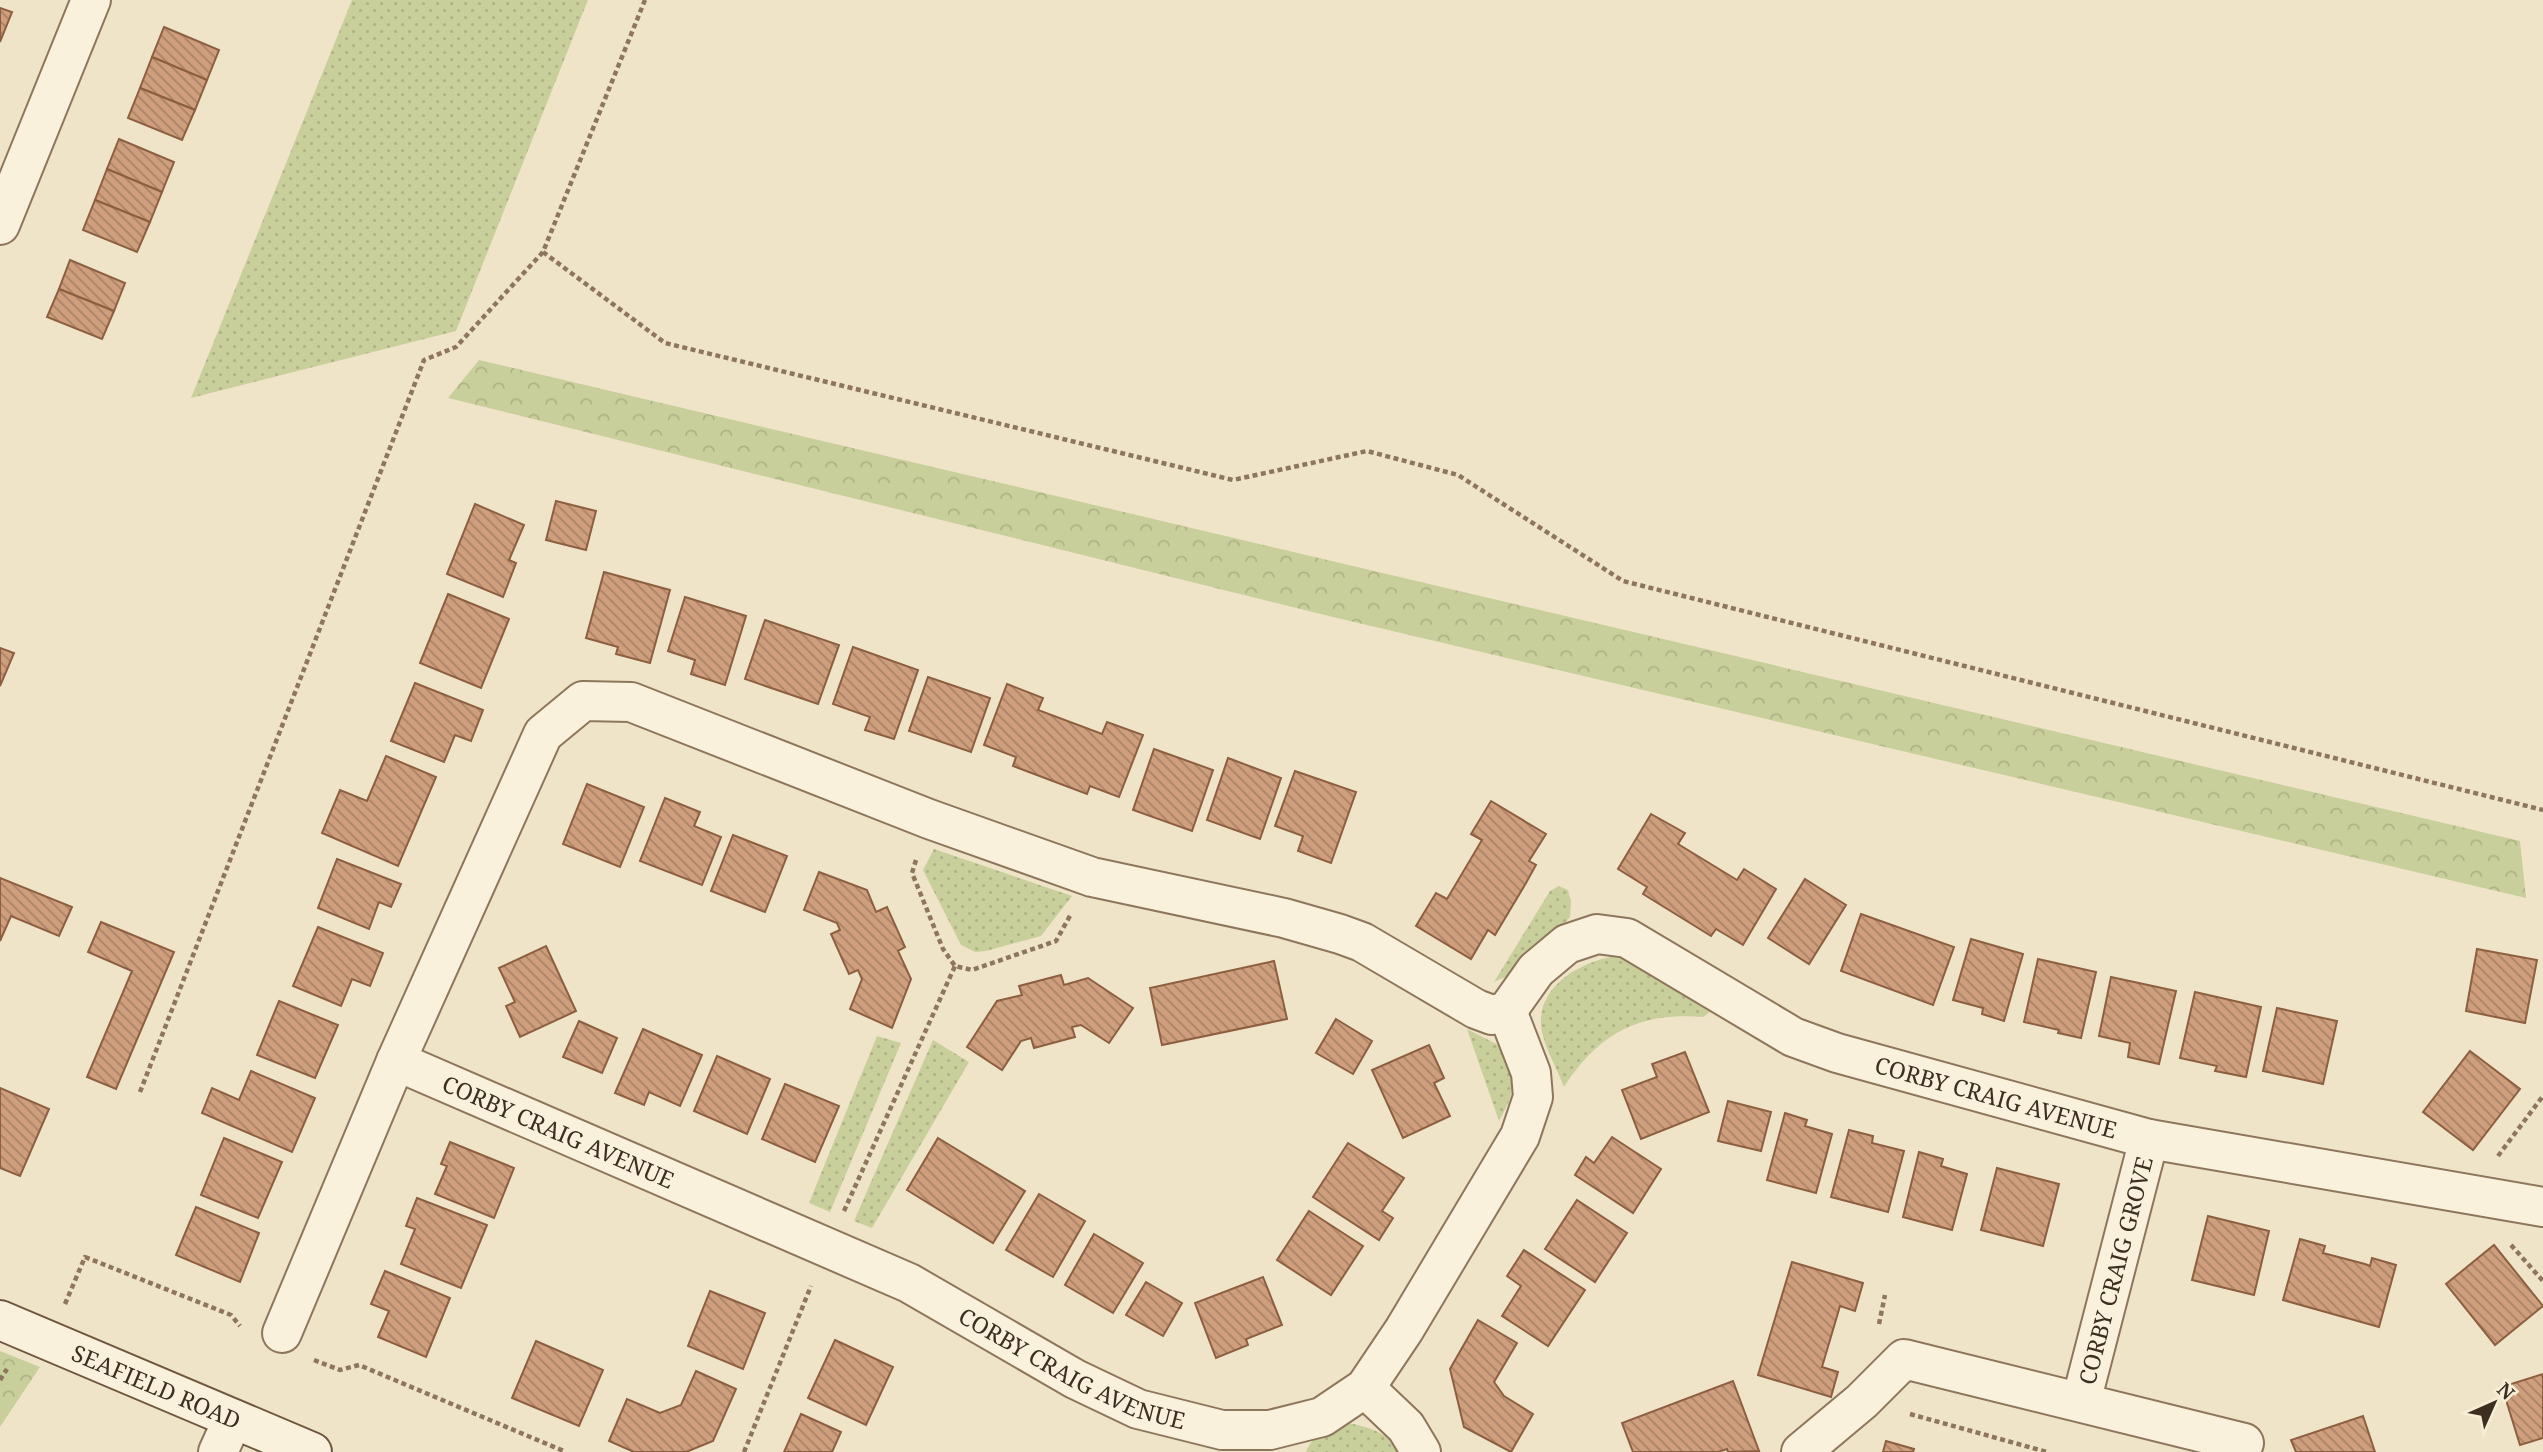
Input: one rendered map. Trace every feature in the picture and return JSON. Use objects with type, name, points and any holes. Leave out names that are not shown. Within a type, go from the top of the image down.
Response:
[{"type":"street","points":[[0,225],[91,0]]},
{"type":"street","points":[[282,1333],[396,1061],[543,734],[583,701],[631,702],[929,819],[1092,877],[1284,918],[1340,934],[1362,942],[1476,1009],[1492,1014],[1507,1011]]},
{"type":"street","name":"CORBY CRAIG AVENUE","points":[[396,1061],[909,1283],[1075,1379],[1138,1409],[1272,1441],[1322,1417],[1365,1388],[1404,1330],[1520,1136],[1533,1097],[1531,1073],[1507,1011],[1536,970],[1567,944],[1597,934],[1627,938],[1793,1037],[1837,1053],[2149,1139],[2543,1207]]},
{"type":"street","name":"CORBY CRAIG GROVE","points":[[2081,1402],[2149,1139]]},
{"type":"street","name":"SEAFIELD ROAD","points":[[0,1320],[226,1435],[312,1452]]},
{"type":"street","name":"CORBY CRAIG GROVE","points":[[1801,1452],[1862,1401],[1904,1359],[2244,1443]]},
{"type":"street","points":[[1365,1388],[1406,1427],[1421,1452]]},
{"type":"path","points":[[140,1093],[424,360],[456,347],[543,252],[645,0]]},
{"type":"path","points":[[543,252],[665,343],[1233,480],[1367,452],[1458,475],[1623,580],[2543,810]]},
{"type":"path","points":[[929,819],[912,873],[943,949],[955,966],[972,970],[1056,941],[1092,877]]},
{"type":"green space","points":[[352,0],[588,0],[456,331],[191,398]]},
{"type":"green space","points":[[479,360],[2520,841],[2526,898],[1333,617],[448,398]]},
{"type":"green space","points":[[934,849],[1072,896],[1041,936],[975,952],[961,945],[923,870]]},
{"type":"green space","points":[[1559,886],[1568,890],[1571,902],[1570,917],[1512,974],[1494,982],[1550,891]]},
{"type":"green space","points":[[1611,957],[1625,959],[1710,1012],[1703,1017],[1659,1018],[1623,1030],[1591,1053],[1564,1087],[1542,1032],[1544,1003],[1560,981],[1572,972]]},
{"type":"green space","points":[[1467,1029],[1502,1047],[1512,1077],[1512,1092],[1499,1121]]},
{"type":"green space","points":[[877,1036],[901,1043],[830,1212],[809,1203]]},
{"type":"green space","points":[[933,1040],[969,1062],[872,1228],[854,1221]]},
{"type":"green space","points":[[0,1351],[40,1367],[0,1427]]},
{"type":"green space","points":[[1346,1423],[1377,1431],[1401,1452],[1306,1452],[1317,1437]]},
{"type":"building","points":[[0,8],[12,12],[0,42]]},
{"type":"building","points":[[164,27],[219,50],[207,80],[152,57]]},
{"type":"building","points":[[152,57],[207,80],[195,110],[140,88]]},
{"type":"building","points":[[140,88],[195,110],[182,140],[128,118]]},
{"type":"building","points":[[119,139],[174,162],[162,192],[107,169]]},
{"type":"building","points":[[107,169],[162,192],[150,222],[95,200]]},
{"type":"building","points":[[95,200],[150,222],[137,252],[83,230]]},
{"type":"building","points":[[70,260],[125,283],[114,311],[59,289]]},
{"type":"building","points":[[59,289],[114,311],[102,339],[47,317]]},
{"type":"building","points":[[556,501],[596,511],[586,550],[546,540]]},
{"type":"building","points":[[475,504],[524,525],[509,560],[516,563],[503,597],[447,574]]},
{"type":"building","points":[[604,572],[670,590],[650,663],[616,654],[618,647],[586,638]]},
{"type":"building","points":[[448,594],[509,619],[481,688],[420,663]]},
{"type":"building","points":[[685,597],[746,616],[725,685],[691,674],[695,660],[668,651]]},
{"type":"building","points":[[765,620],[839,645],[818,704],[745,679]]},
{"type":"building","points":[[853,647],[918,670],[894,739],[865,730],[870,717],[833,704]]},
{"type":"building","points":[[0,648],[14,653],[0,686]]},
{"type":"building","points":[[928,677],[990,698],[971,752],[909,731]]},
{"type":"building","points":[[415,683],[483,710],[471,741],[455,735],[444,762],[391,741]]},
{"type":"building","points":[[1007,684],[1043,698],[1038,710],[1102,734],[1107,722],[1143,735],[1119,797],[1090,786],[1087,794],[1013,766],[1016,757],[984,745]]},
{"type":"building","points":[[1154,749],[1213,770],[1192,831],[1133,810]]},
{"type":"building","points":[[386,756],[436,777],[398,866],[322,833],[340,790],[367,801]]},
{"type":"building","points":[[1228,758],[1281,778],[1260,839],[1207,820]]},
{"type":"building","points":[[1295,771],[1356,792],[1331,863],[1298,851],[1303,836],[1275,826]]},
{"type":"building","points":[[587,784],[644,807],[620,867],[563,844]]},
{"type":"building","points":[[665,798],[700,812],[694,826],[721,837],[702,885],[640,861]]},
{"type":"building","points":[[1491,801],[1546,834],[1529,861],[1536,865],[1495,935],[1488,930],[1471,959],[1416,926],[1436,893],[1447,899],[1482,840],[1471,834]]},
{"type":"building","points":[[1651,814],[1685,833],[1678,844],[1737,880],[1744,869],[1776,889],[1743,945],[1716,929],[1711,936],[1643,894],[1647,887],[1618,869]]},
{"type":"building","points":[[733,835],[787,856],[765,912],[711,891]]},
{"type":"building","points":[[337,859],[401,884],[391,907],[379,902],[369,929],[318,908]]},
{"type":"building","points":[[819,872],[867,890],[876,912],[887,907],[905,947],[898,951],[911,979],[892,1028],[850,1009],[862,979],[858,970],[849,974],[831,934],[840,930],[837,923],[804,910]]},
{"type":"building","points":[[0,878],[72,907],[59,936],[11,916],[0,941]]},
{"type":"building","points":[[1805,879],[1846,905],[1809,964],[1768,938]]},
{"type":"building","points":[[1861,914],[1954,947],[1933,1005],[1841,971]]},
{"type":"building","points":[[101,922],[174,952],[116,1089],[87,1077],[132,971],[88,952]]},
{"type":"building","points":[[318,927],[383,953],[370,986],[352,979],[341,1006],[293,986]]},
{"type":"building","points":[[1971,939],[2023,954],[2004,1021],[1982,1014],[1983,1008],[1953,1000]]},
{"type":"building","points":[[546,946],[576,1011],[520,1037],[506,1006],[515,1002],[499,968]]},
{"type":"building","points":[[2477,949],[2537,960],[2525,1023],[2466,1011]]},
{"type":"building","points":[[2038,959],[2096,972],[2081,1038],[2024,1022]]},
{"type":"building","points":[[1274,961],[1287,1019],[1162,1045],[1150,988]]},
{"type":"building","points":[[1061,975],[1064,985],[1088,978],[1133,1008],[1109,1043],[1081,1025],[1072,1027],[1075,1037],[1034,1048],[1031,1038],[1021,1041],[1002,1070],[967,1047],[997,1001],[1022,995],[1019,986]]},
{"type":"building","points":[[2111,977],[2176,991],[2159,1064],[2128,1057],[2130,1043],[2099,1036]]},
{"type":"building","points":[[2195,992],[2261,1007],[2246,1077],[2215,1071],[2217,1066],[2180,1058]]},
{"type":"building","points":[[279,1001],[338,1025],[315,1078],[257,1055]]},
{"type":"building","points":[[2277,1008],[2337,1021],[2323,1084],[2263,1071]]},
{"type":"building","points":[[1336,1019],[1372,1041],[1353,1074],[1316,1053]]},
{"type":"building","points":[[579,1021],[617,1038],[602,1073],[563,1057]]},
{"type":"building","points":[[643,1029],[702,1055],[680,1106],[649,1092],[644,1105],[615,1093]]},
{"type":"building","points":[[1429,1045],[1444,1078],[1434,1083],[1450,1116],[1403,1138],[1372,1070]]},
{"type":"building","points":[[2470,1051],[2520,1089],[2473,1150],[2423,1112]]},
{"type":"building","points":[[1685,1052],[1709,1112],[1641,1139],[1622,1090],[1657,1077],[1652,1064]]},
{"type":"building","points":[[717,1056],[770,1079],[747,1134],[694,1111]]},
{"type":"building","points":[[251,1071],[315,1098],[292,1152],[202,1113],[212,1088],[239,1100]]},
{"type":"building","points":[[785,1084],[839,1106],[815,1162],[762,1139]]},
{"type":"building","points":[[0,1088],[49,1109],[20,1176],[0,1168]]},
{"type":"building","points":[[1728,1101],[1771,1112],[1761,1151],[1718,1141]]},
{"type":"building","points":[[1785,1113],[1807,1120],[1805,1126],[1832,1134],[1816,1193],[1767,1180]]},
{"type":"building","points":[[1849,1130],[1873,1136],[1872,1143],[1904,1151],[1888,1212],[1831,1197]]},
{"type":"building","points":[[1612,1137],[1661,1169],[1633,1213],[1575,1175],[1586,1157],[1594,1163]]},
{"type":"building","points":[[224,1138],[282,1162],[258,1218],[201,1195]]},
{"type":"building","points":[[938,1138],[1025,1191],[993,1243],[907,1190]]},
{"type":"building","points":[[450,1142],[514,1168],[494,1218],[435,1194],[447,1166],[441,1164]]},
{"type":"building","points":[[1348,1143],[1404,1178],[1382,1211],[1393,1218],[1379,1240],[1313,1197]]},
{"type":"building","points":[[1919,1152],[1943,1159],[1941,1166],[1967,1174],[1952,1230],[1903,1217]]},
{"type":"building","points":[[1997,1168],[2059,1184],[2043,1246],[1981,1230]]},
{"type":"building","points":[[1039,1194],[1085,1221],[1053,1277],[1006,1250]]},
{"type":"building","points":[[417,1198],[487,1225],[461,1288],[401,1264],[415,1229],[406,1226]]},
{"type":"building","points":[[1577,1200],[1627,1233],[1595,1282],[1545,1249]]},
{"type":"building","points":[[196,1207],[259,1233],[240,1282],[176,1255]]},
{"type":"building","points":[[1309,1211],[1363,1246],[1331,1295],[1277,1260]]},
{"type":"building","points":[[2208,1216],[2269,1231],[2254,1295],[2192,1280]]},
{"type":"building","points":[[1094,1234],[1143,1263],[1113,1313],[1065,1285]]},
{"type":"building","points":[[2300,1239],[2325,1246],[2323,1253],[2370,1266],[2372,1258],[2396,1265],[2379,1327],[2283,1300]]},
{"type":"building","points":[[2494,1245],[2543,1306],[2495,1345],[2446,1284]]},
{"type":"building","points":[[1524,1250],[1585,1290],[1548,1346],[1502,1316],[1521,1286],[1507,1276]]},
{"type":"building","points":[[1792,1262],[1863,1283],[1855,1311],[1840,1306],[1822,1367],[1838,1372],[1831,1397],[1758,1375]]},
{"type":"building","points":[[385,1271],[450,1298],[426,1357],[378,1337],[389,1311],[371,1304]]},
{"type":"building","points":[[1263,1277],[1282,1325],[1246,1339],[1248,1345],[1216,1358],[1195,1303]]},
{"type":"building","points":[[1146,1282],[1182,1303],[1163,1336],[1126,1315]]},
{"type":"building","points":[[710,1291],[765,1313],[743,1369],[688,1346]]},
{"type":"building","points":[[1478,1320],[1517,1343],[1494,1382],[1504,1396],[1533,1414],[1511,1452],[1464,1427],[1450,1369]]},
{"type":"building","points":[[835,1340],[893,1367],[866,1425],[808,1398]]},
{"type":"building","points":[[536,1341],[603,1370],[579,1426],[512,1398]]},
{"type":"building","points":[[696,1371],[736,1389],[713,1441],[686,1452],[634,1452],[609,1441],[627,1399],[660,1413],[681,1405]]},
{"type":"building","points":[[2543,1374],[2543,1438],[2520,1445],[2502,1387]]},
{"type":"building","points":[[1733,1381],[1759,1451],[1728,1452],[1727,1449],[1718,1452],[1633,1452],[1622,1423]]},
{"type":"building","points":[[801,1414],[841,1432],[832,1452],[784,1452]]},
{"type":"building","points":[[2363,1416],[2375,1452],[2296,1452],[2291,1440]]},
{"type":"building","points":[[1886,1441],[1914,1449],[1913,1452],[1883,1452]]}]
